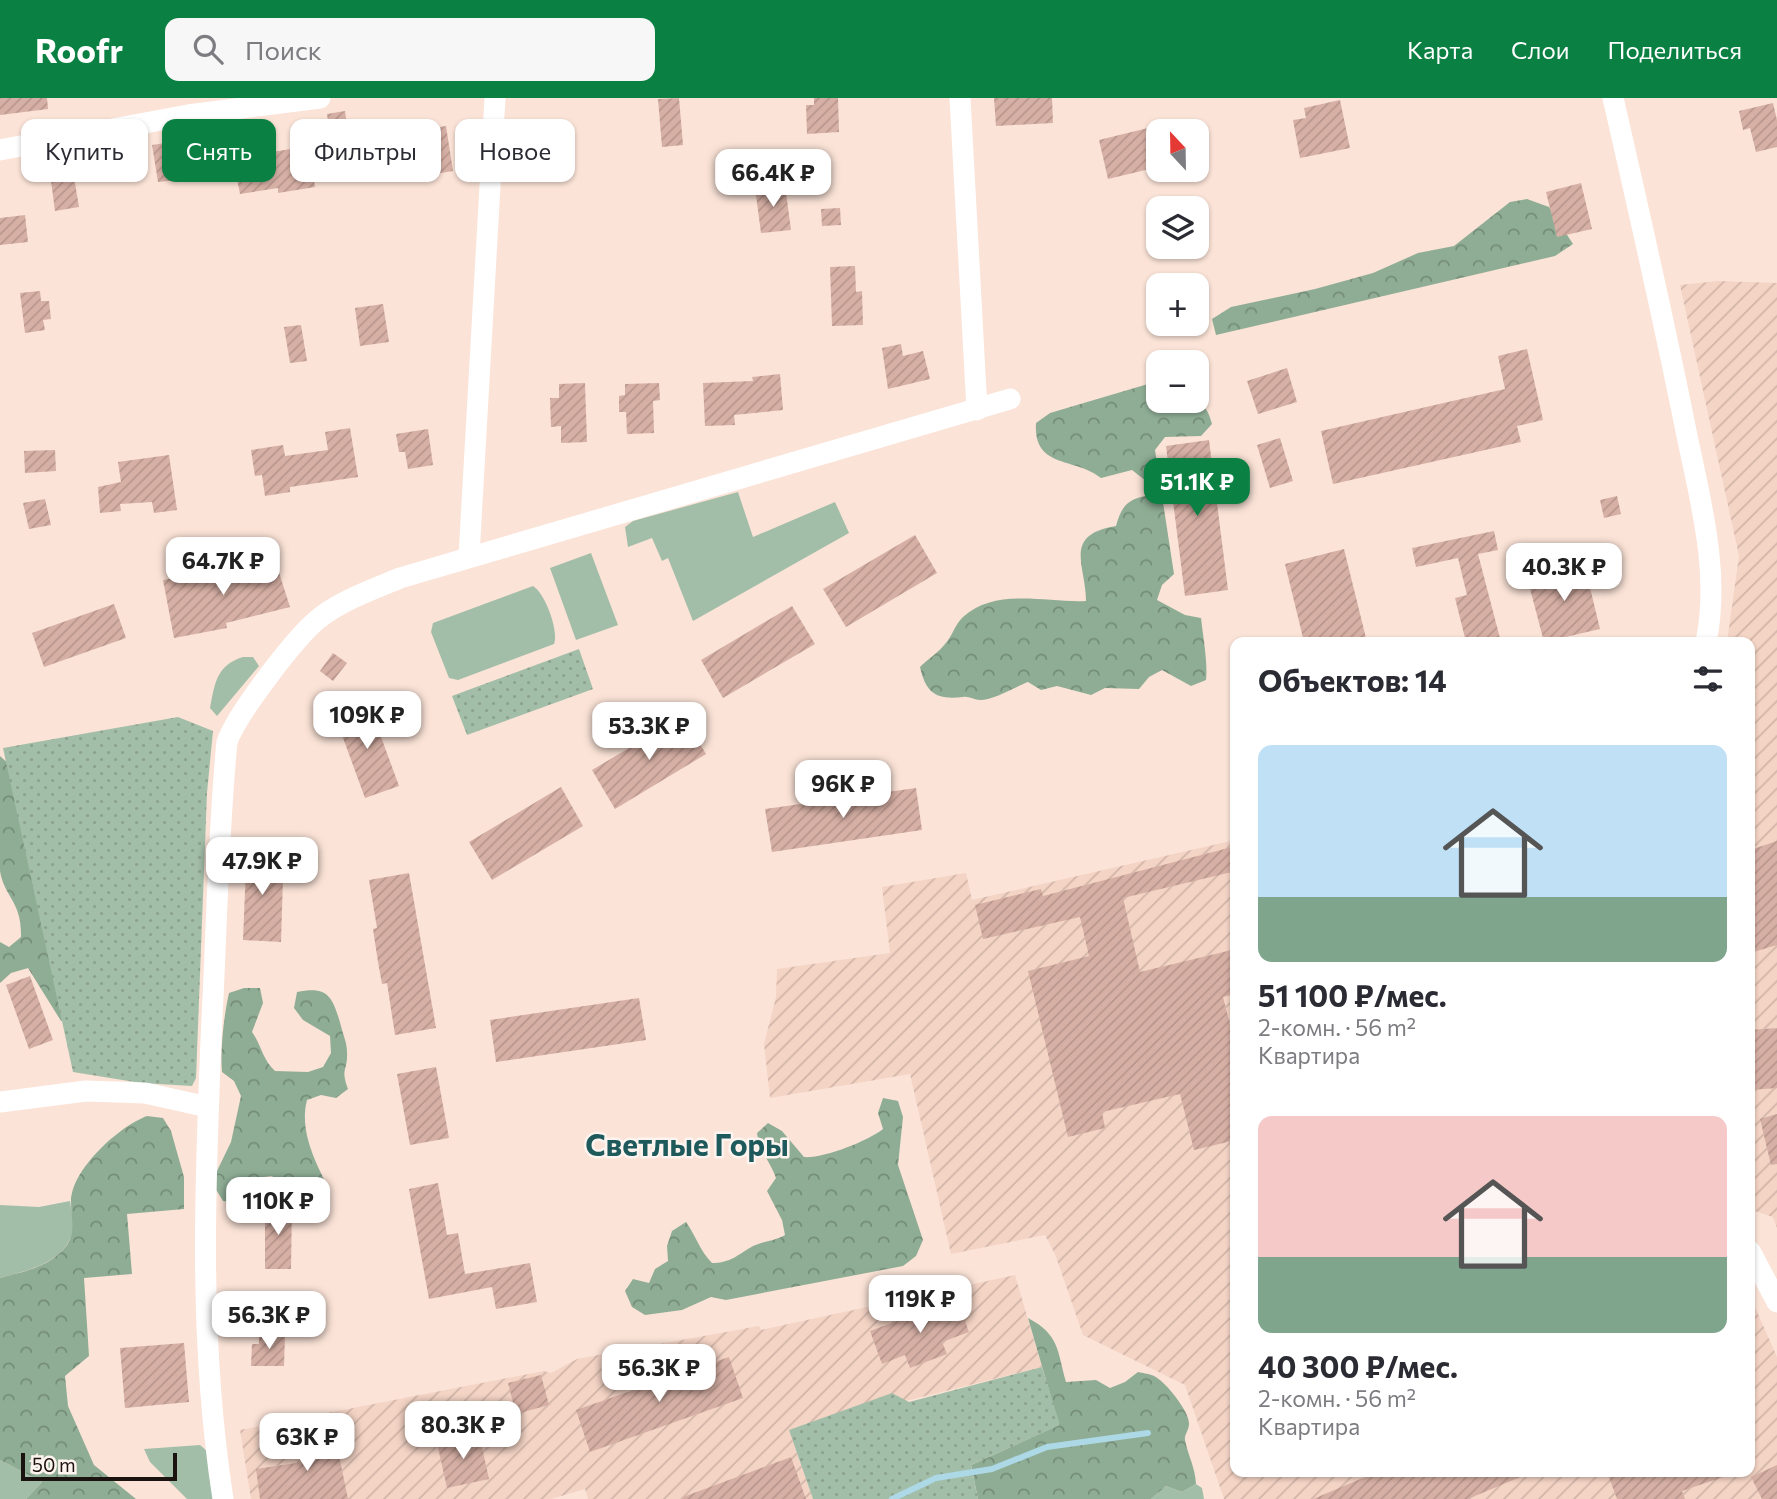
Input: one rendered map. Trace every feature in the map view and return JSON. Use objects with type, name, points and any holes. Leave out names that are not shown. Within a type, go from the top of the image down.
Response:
[{"type":"street","points":[[0,150],[188,115],[320,98]]},
{"type":"street","points":[[469,556],[495,98]]},
{"type":"street","points":[[960,98],[977,410]]},
{"type":"street","points":[[1614,98],[1653,267],[1705,526],[1711,573],[1711,620],[1707,637]]},
{"type":"street","points":[[223,1499],[213,1431],[204,1291],[208,1107],[223,779],[231,730],[255,694],[322,615],[342,603],[400,578],[1010,399]]},
{"type":"street","points":[[0,1102],[86,1091],[145,1093],[208,1107]]},
{"type":"street","points":[[1755,1260],[1777,1302]]},
{"type":"shaded area","points":[[1718,281],[1777,283],[1777,1228],[1773,1217],[1755,1211],[1755,637],[1728,637],[1739,556],[1680,285]]},
{"type":"shaded area","points":[[1230,841],[1230,1477],[1755,1477],[1755,1307],[1777,1357],[1777,1499],[1224,1499],[1185,1385],[1083,1335],[1055,1254],[1045,1235],[951,1254],[910,1074],[770,1098],[764,1044],[776,997],[777,969],[890,953],[882,887],[966,873],[972,900]]},
{"type":"shaded area","points":[[1015,1275],[1042,1367],[789,1430],[813,1499],[588,1499],[585,1489],[551,1499],[251,1499],[240,1430],[544,1371],[551,1373],[577,1359],[759,1326],[761,1330]]},
{"type":"green space","points":[[1527,199],[1549,207],[1573,244],[1555,256],[1216,335],[1212,319],[1231,307],[1315,289],[1373,273],[1418,253],[1454,246],[1510,202]]},
{"type":"green space","points":[[1146,385],[1146,413],[1209,414],[1212,424],[1201,436],[1165,437],[1155,450],[1174,574],[1162,585],[1157,600],[1185,615],[1201,618],[1206,680],[1191,686],[1162,670],[1149,677],[1139,689],[1105,688],[1091,695],[1057,686],[1041,690],[1028,682],[998,696],[978,700],[940,696],[926,684],[920,667],[950,638],[960,620],[976,608],[1006,599],[1086,601],[1081,564],[1083,544],[1099,530],[1116,526],[1125,506],[1145,496],[1146,481],[1132,470],[1101,478],[1091,471],[1048,455],[1037,438],[1036,423],[1050,413]]},
{"type":"green space","points":[[738,492],[753,537],[835,502],[849,533],[693,621],[668,558],[662,561],[652,538],[628,547],[625,527],[633,521]]},
{"type":"green space","points":[[591,553],[618,625],[576,640],[550,568]]},
{"type":"green space","points":[[533,586],[542,596],[550,613],[555,630],[554,644],[458,680],[449,678],[431,632],[433,623]]},
{"type":"green space","points":[[579,649],[593,689],[467,735],[452,696]]},
{"type":"green space","points":[[253,657],[259,666],[217,716],[210,708],[219,676],[234,660]]},
{"type":"green space","points":[[178,717],[213,731],[207,793],[196,1078],[192,1086],[141,1083],[73,1072],[3,748]]},
{"type":"green space","points":[[0,756],[10,765],[77,1019],[61,1021],[28,968],[11,973],[0,983],[0,942],[9,947],[21,937],[21,925],[0,871]]},
{"type":"green space","points":[[244,988],[260,988],[263,1003],[252,1032],[267,1062],[275,1071],[308,1072],[323,1067],[331,1053],[330,1036],[303,1020],[294,1008],[297,992],[323,992],[335,1008],[346,1045],[344,1073],[348,1089],[336,1098],[321,1095],[307,1100],[305,1111],[310,1146],[329,1189],[321,1196],[294,1192],[272,1176],[256,1178],[238,1203],[223,1201],[215,1188],[216,1173],[231,1142],[241,1096],[234,1081],[222,1072],[226,1012],[229,993]]},
{"type":"green space","points":[[883,1098],[898,1101],[903,1117],[898,1165],[923,1240],[916,1256],[903,1266],[726,1300],[711,1297],[682,1310],[645,1315],[632,1307],[625,1291],[633,1279],[649,1283],[655,1269],[668,1261],[667,1246],[672,1231],[686,1222],[712,1263],[729,1260],[753,1246],[785,1235],[782,1220],[767,1191],[776,1178],[757,1133],[768,1123],[782,1131],[804,1157],[822,1155],[856,1144],[883,1129],[878,1113]]},
{"type":"green space","points":[[147,1116],[163,1118],[171,1131],[184,1177],[184,1209],[127,1214],[132,1274],[84,1278],[89,1356],[65,1376],[68,1406],[94,1465],[136,1499],[26,1499],[42,1482],[0,1460],[0,1278],[37,1267],[61,1252],[71,1234],[73,1190],[87,1164],[110,1140]]},
{"type":"green space","points":[[70,1201],[73,1228],[70,1240],[63,1249],[45,1263],[0,1278],[0,1205],[39,1207]]},
{"type":"green space","points":[[1028,1318],[1052,1338],[1066,1382],[1096,1380],[1110,1388],[1125,1382],[1138,1372],[1154,1376],[1164,1384],[1176,1397],[1188,1419],[1185,1440],[1196,1484],[1182,1492],[1166,1486],[1151,1499],[978,1499],[971,1465],[1059,1425]]},
{"type":"green space","points":[[1042,1367],[1060,1425],[971,1465],[978,1499],[813,1499],[789,1430],[892,1393],[909,1402]]},
{"type":"green space","points":[[200,1445],[207,1451],[213,1499],[187,1499],[150,1462],[144,1449]]},
{"type":"green space","points":[[0,1460],[42,1482],[26,1499],[0,1499]]},
{"type":"green space","points":[[1196,1484],[1202,1488],[1204,1499],[1151,1499],[1166,1486],[1182,1492]]},
{"type":"building","points":[[0,98],[47,98],[48,109],[0,115]]},
{"type":"building","points":[[679,98],[683,145],[662,147],[658,99]]},
{"type":"building","points":[[814,98],[838,98],[839,132],[807,134],[806,105],[814,105]]},
{"type":"building","points":[[994,98],[1052,98],[1053,123],[996,126]]},
{"type":"building","points":[[1340,100],[1350,148],[1300,158],[1293,120],[1306,118],[1304,108]]},
{"type":"building","points":[[1773,103],[1777,120],[1777,147],[1756,152],[1750,128],[1743,130],[1739,111]]},
{"type":"building","points":[[345,111],[346,119],[328,119],[327,114]]},
{"type":"building","points":[[446,126],[453,171],[441,173],[441,127]]},
{"type":"building","points":[[1146,128],[1146,170],[1108,179],[1099,140]]},
{"type":"building","points":[[162,144],[162,182],[158,182],[152,145]]},
{"type":"building","points":[[290,149],[290,182],[314,182],[315,187],[278,193],[278,188],[240,194],[238,182],[276,182],[276,151]]},
{"type":"building","points":[[51,182],[75,182],[79,207],[55,211]]},
{"type":"building","points":[[1581,183],[1592,229],[1557,237],[1546,192]]},
{"type":"building","points":[[785,185],[791,230],[761,233],[755,188]]},
{"type":"building","points":[[840,208],[841,225],[822,226],[821,209]]},
{"type":"building","points":[[25,215],[28,242],[0,245],[0,218]]},
{"type":"building","points":[[855,266],[856,292],[862,291],[863,325],[832,326],[830,267]]},
{"type":"building","points":[[40,291],[41,301],[49,301],[51,319],[43,320],[45,330],[25,333],[20,293]]},
{"type":"building","points":[[383,304],[389,342],[360,346],[355,308]]},
{"type":"building","points":[[301,325],[307,361],[290,363],[284,327]]},
{"type":"building","points":[[901,344],[903,356],[923,351],[930,379],[888,389],[882,348]]},
{"type":"building","points":[[1527,349],[1543,420],[1517,426],[1521,442],[1333,484],[1321,431],[1505,389],[1498,356]]},
{"type":"building","points":[[1287,368],[1297,402],[1258,414],[1247,381]]},
{"type":"building","points":[[780,374],[783,410],[734,415],[735,425],[705,426],[703,383],[753,381],[752,377]]},
{"type":"building","points":[[585,383],[587,442],[561,443],[561,426],[551,427],[550,398],[559,398],[559,384]]},
{"type":"building","points":[[659,383],[660,400],[653,401],[654,433],[627,434],[626,412],[619,412],[619,396],[625,395],[625,384]]},
{"type":"building","points":[[350,428],[358,477],[290,487],[290,492],[265,496],[262,475],[255,476],[251,450],[283,445],[285,456],[328,450],[325,432]]},
{"type":"building","points":[[428,429],[433,465],[408,469],[405,452],[399,452],[396,434]]},
{"type":"building","points":[[1280,438],[1293,481],[1270,488],[1257,445]]},
{"type":"building","points":[[1209,440],[1228,590],[1185,596],[1166,446]]},
{"type":"building","points":[[55,450],[56,471],[25,473],[24,451]]},
{"type":"building","points":[[169,455],[177,510],[154,513],[152,502],[120,504],[121,511],[100,513],[98,487],[121,482],[118,462]]},
{"type":"building","points":[[1617,496],[1621,514],[1604,518],[1600,500]]},
{"type":"building","points":[[45,499],[51,525],[29,529],[23,503]]},
{"type":"building","points":[[1494,531],[1498,550],[1478,554],[1500,637],[1465,637],[1455,598],[1467,595],[1458,558],[1416,567],[1412,548]]},
{"type":"building","points":[[915,535],[937,573],[846,627],[823,589]]},
{"type":"building","points":[[1344,549],[1366,637],[1303,637],[1285,564]]},
{"type":"building","points":[[275,560],[290,607],[226,623],[227,628],[174,638],[163,580],[244,564],[245,570]]},
{"type":"building","points":[[1584,563],[1600,629],[1566,637],[1543,637],[1527,577]]},
{"type":"building","points":[[114,604],[126,638],[44,667],[32,633]]},
{"type":"building","points":[[792,606],[815,644],[723,698],[701,660]]},
{"type":"building","points":[[333,653],[347,663],[333,681],[320,671]]},
{"type":"building","points":[[369,704],[399,786],[365,798],[335,716]]},
{"type":"building","points":[[683,716],[706,754],[615,809],[592,770]]},
{"type":"building","points":[[561,787],[583,826],[492,880],[469,842]]},
{"type":"building","points":[[916,788],[922,830],[772,852],[765,809]]},
{"type":"building","points":[[1777,841],[1777,945],[1755,952],[1755,848]]},
{"type":"building","points":[[247,843],[271,844],[270,867],[275,868],[274,878],[283,878],[281,942],[243,940]]},
{"type":"building","points":[[1230,848],[1230,872],[1123,898],[1140,972],[1230,950],[1230,995],[1223,997],[1230,1024],[1230,1141],[1194,1150],[1180,1094],[1102,1112],[1105,1128],[1068,1137],[1028,971],[1089,956],[1080,917],[983,939],[975,905],[1041,889],[1043,896]]},
{"type":"building","points":[[409,873],[436,1028],[395,1035],[387,983],[382,984],[378,962],[373,929],[377,928],[369,880]]},
{"type":"building","points":[[30,976],[53,1040],[29,1049],[6,985]]},
{"type":"building","points":[[639,998],[646,1040],[496,1062],[490,1020]]},
{"type":"building","points":[[1777,1028],[1777,1088],[1755,1090],[1755,1030]]},
{"type":"building","points":[[436,1067],[449,1138],[410,1145],[397,1074]]},
{"type":"building","points":[[1777,1114],[1777,1164],[1771,1165],[1760,1119]]},
{"type":"building","points":[[438,1183],[447,1235],[458,1233],[465,1274],[530,1263],[537,1302],[496,1309],[492,1287],[429,1299],[409,1189]]},
{"type":"building","points":[[265,1204],[292,1205],[291,1269],[265,1269]]},
{"type":"building","points":[[957,1299],[969,1332],[942,1342],[947,1354],[910,1368],[905,1355],[882,1364],[870,1331]]},
{"type":"building","points":[[259,1335],[285,1336],[284,1366],[251,1366],[252,1344],[259,1344]]},
{"type":"building","points":[[184,1343],[189,1402],[125,1408],[120,1348]]},
{"type":"building","points":[[729,1357],[743,1398],[590,1452],[576,1410]]},
{"type":"building","points":[[541,1375],[549,1405],[516,1414],[508,1383]]},
{"type":"building","points":[[334,1431],[348,1499],[260,1499],[256,1469],[303,1462],[298,1438]]},
{"type":"building","points":[[479,1434],[489,1479],[447,1488],[437,1443]]},
{"type":"building","points":[[791,1457],[806,1499],[683,1499],[683,1497]]},
{"type":"building","points":[[1777,1465],[1777,1499],[1762,1499],[1751,1477]]},
{"type":"building","points":[[1365,1477],[1520,1477],[1468,1499],[1313,1499]]},
{"type":"building","points":[[1609,1477],[1723,1477],[1682,1491],[1685,1499],[1617,1499]]},
{"type":"waterway","points":[[892,1499],[936,1478],[992,1469],[1047,1447],[1148,1433]]},
{"type":"district","name":"Светлые Горы","points":[[687,1143]]}]
